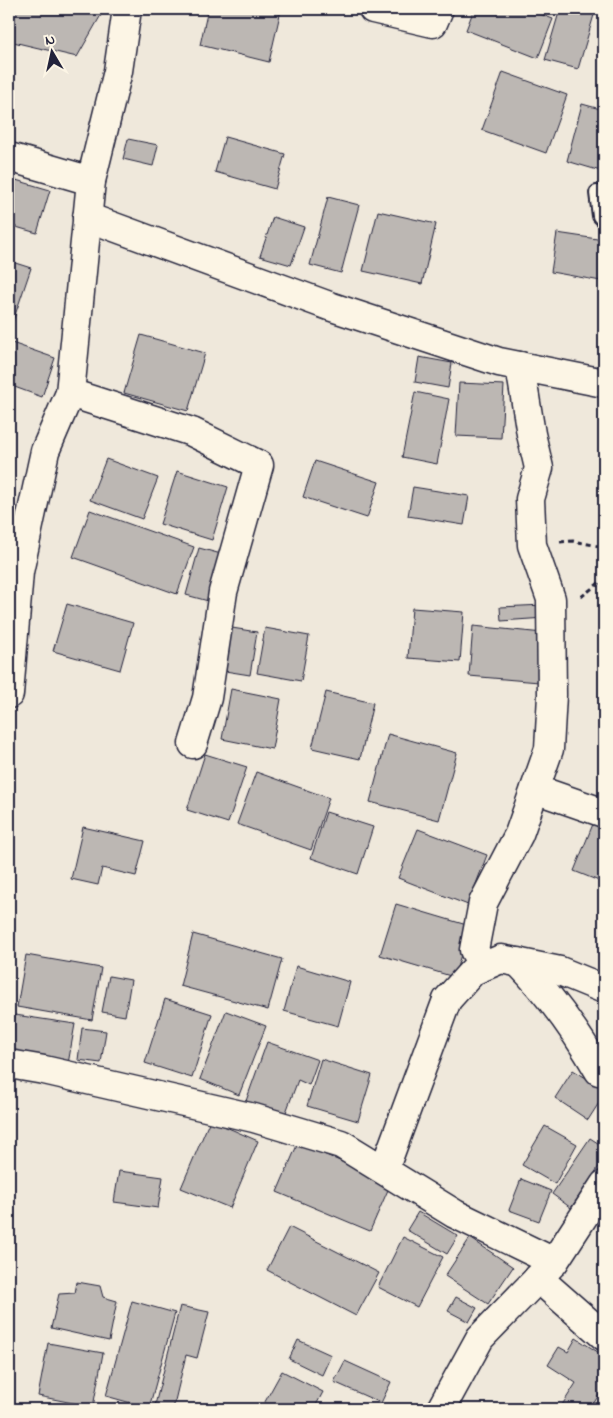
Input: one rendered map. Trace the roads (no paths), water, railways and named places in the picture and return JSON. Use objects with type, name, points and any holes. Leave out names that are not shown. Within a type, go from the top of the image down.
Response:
[{"type":"street","points":[[9,694],[14,571],[45,451],[70,393],[91,181],[118,71],[127,9]]},
{"type":"street","points":[[373,9],[433,23],[439,9]]},
{"type":"street","points":[[9,157],[91,181]]},
{"type":"street","points":[[87,217],[332,307],[500,362],[604,383]]},
{"type":"street","points":[[483,966],[474,950],[483,903],[519,834],[549,749],[552,694],[551,599],[532,545],[530,499],[539,468],[531,434],[520,366]]},
{"type":"street","points":[[70,393],[192,432],[259,465],[223,592],[207,698],[193,744]]},
{"type":"street","points":[[535,789],[604,813]]},
{"type":"street","points":[[384,1170],[447,1000],[472,970],[501,960],[518,962],[560,971],[604,989]]},
{"type":"street","points":[[518,962],[552,999],[580,1037],[599,1071]]},
{"type":"street","points":[[9,1064],[53,1072],[254,1118],[341,1144],[546,1270],[604,1336]]},
{"type":"street","points":[[441,1409],[480,1338],[546,1270],[604,1185]]},
{"type":"lane","points":[[597,192],[600,216],[604,220]]}]
